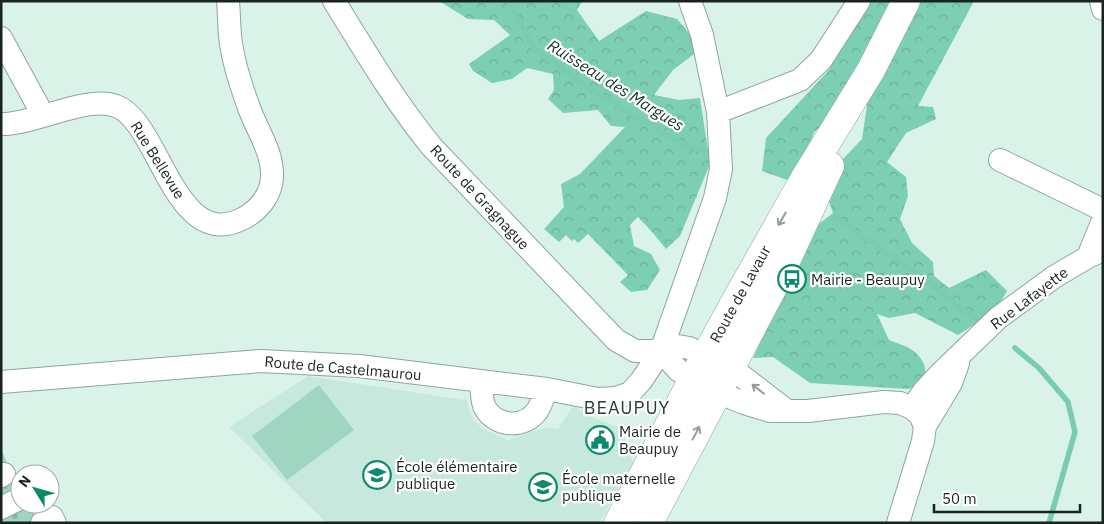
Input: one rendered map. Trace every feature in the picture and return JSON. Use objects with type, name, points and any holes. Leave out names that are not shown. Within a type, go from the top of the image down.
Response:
[{"type":"main road","name":"Route de Lavaur","points":[[649,523],[781,272],[825,177],[871,70],[906,1]]},
{"type":"main road","name":"Route de Lavaur","points":[[618,523],[699,367],[806,176],[871,70]]},
{"type":"main road","points":[[699,367],[724,380]]},
{"type":"street","name":"Rue Bellevue","points":[[1,124],[9,124],[102,102],[117,106],[129,114],[138,125],[179,197],[191,210],[204,220],[219,224],[235,222],[251,214],[262,203],[270,189],[272,175],[269,156],[248,106],[237,70],[230,36],[228,1]]},
{"type":"street","name":"Route de Gragnague","points":[[334,1],[388,87],[432,147],[616,340],[635,351],[661,351]]},
{"type":"street","name":"Route de Castelmaurou","points":[[1,382],[261,361],[359,366],[546,389],[598,399],[616,398],[630,393],[641,381],[661,351],[714,198],[721,169],[718,112],[702,35],[690,1]]},
{"type":"street","points":[[718,112],[800,80],[821,60],[859,1]]},
{"type":"street","points":[[1101,1],[1103,9]]},
{"type":"street","points":[[1,38],[44,115]]},
{"type":"street","points":[[1000,160],[1103,210]]},
{"type":"street","points":[[1095,253],[1103,220]]},
{"type":"street","name":"Rue Lafayette","points":[[918,417],[924,391],[998,318],[1054,277],[1095,253]]},
{"type":"street","points":[[661,351],[678,370],[699,367]]},
{"type":"street","points":[[724,380],[739,374],[786,410],[808,411],[884,402],[900,403],[918,417],[923,441],[898,523]]},
{"type":"street","points":[[481,381],[482,399],[485,407],[495,419],[510,424],[521,423],[530,417],[537,410],[546,389]]},
{"type":"street","points":[[42,523],[52,517],[55,523]]},
{"type":"shaded area","name":"École élémentaire publique","points":[[308,376],[467,399],[473,419],[483,429],[508,440],[544,428],[558,429],[573,406],[592,417],[622,429],[633,463],[599,523],[327,523],[229,427]]},
{"type":"green space","points":[[439,1],[582,1],[577,10],[599,41],[646,11],[677,19],[702,48],[673,70],[654,95],[679,100],[700,98],[710,164],[680,236],[666,249],[638,217],[630,225],[634,246],[651,254],[660,270],[647,290],[631,292],[620,282],[628,275],[588,234],[578,243],[574,239],[572,241],[566,235],[559,242],[544,229],[564,207],[561,184],[580,174],[625,127],[611,126],[598,110],[563,113],[548,99],[554,90],[553,74],[527,68],[512,79],[492,83],[473,71],[469,64],[510,35],[494,20],[468,19]]},
{"type":"green space","points":[[869,1],[974,1],[918,106],[933,107],[936,119],[906,133],[887,162],[906,177],[908,196],[900,219],[912,243],[933,262],[934,276],[949,288],[986,270],[1007,291],[995,311],[958,335],[915,313],[889,318],[877,314],[889,340],[906,346],[915,352],[923,363],[925,373],[923,378],[915,386],[908,389],[810,383],[773,357],[753,358],[811,230],[833,213],[826,193],[843,159],[862,139],[867,105],[847,91],[836,116],[814,132],[804,165],[787,180],[762,171],[766,138],[830,69],[847,14]]},
{"type":"green space","points":[[319,385],[354,430],[287,480],[252,436]]},
{"type":"green space","points":[[1,449],[10,469],[10,514],[33,514],[38,523],[1,523]]},
{"type":"waterway","name":"Ruisseau des Margues","points":[[508,1],[535,50],[599,95],[684,145],[707,151]]},
{"type":"waterway","name":"Ruisseau des Margues","points":[[834,217],[918,274],[975,319]]},
{"type":"waterway","name":"Ruisseau des Margues","points":[[1015,348],[1039,368],[1068,402],[1075,432],[1049,523]]},
{"type":"place","name":"Mairie - Beaupuy","points":[[792,279]]},
{"type":"place","name":"Mairie de Beaupuy","points":[[600,440]]},
{"type":"place","name":"École élémentaire publique","points":[[377,475]]},
{"type":"place","name":"École maternelle publique","points":[[543,487]]},
{"type":"district","name":"BEAUPUY","points":[[627,407]]}]
